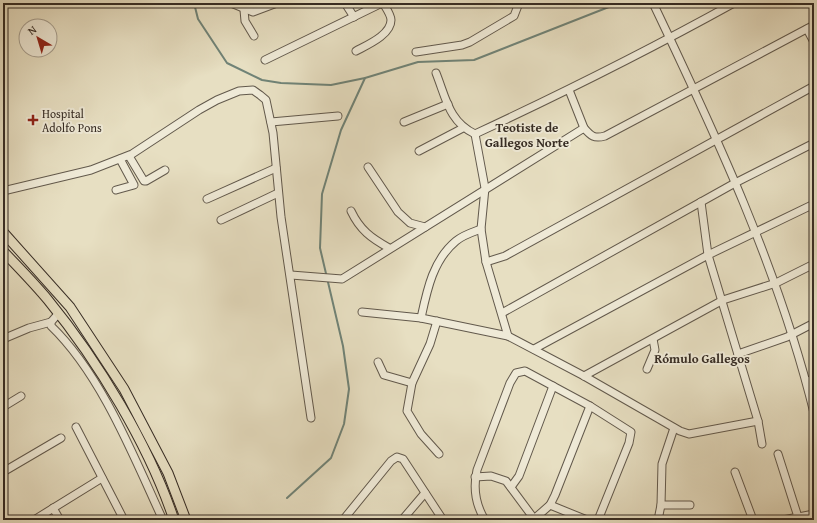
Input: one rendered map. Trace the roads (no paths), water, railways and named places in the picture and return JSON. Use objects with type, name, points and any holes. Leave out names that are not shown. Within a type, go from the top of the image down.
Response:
[{"type":"main road","points":[[3,232],[70,308],[124,388],[168,473],[186,520]]},
{"type":"main road","points":[[3,251],[48,300],[106,383],[148,457],[174,520]]},
{"type":"street","points":[[231,3],[244,10],[253,12],[277,3]]},
{"type":"street","points":[[345,3],[354,17]]},
{"type":"street","points":[[265,60],[382,3],[391,18],[391,25],[380,36],[356,51]]},
{"type":"street","points":[[416,52],[462,45],[470,42],[514,16],[519,3]]},
{"type":"street","points":[[653,3],[735,183],[776,283],[793,334],[814,413]]},
{"type":"street","points":[[475,134],[569,90],[670,39],[734,3]]},
{"type":"street","points":[[244,10],[245,21],[254,36]]},
{"type":"street","points":[[569,90],[584,128],[591,136],[597,138],[605,136],[814,25]]},
{"type":"street","points":[[807,29],[814,42]]},
{"type":"street","points":[[436,73],[455,120],[463,128],[475,134]]},
{"type":"street","points":[[486,262],[505,256],[716,142],[814,86]]},
{"type":"street","points":[[3,191],[92,170],[129,156],[199,110],[239,92],[252,90],[260,95],[266,100],[271,122],[278,193],[311,418]]},
{"type":"street","points":[[404,122],[448,104]]},
{"type":"street","points":[[271,122],[338,116]]},
{"type":"street","points":[[419,151],[463,128]]},
{"type":"street","points":[[291,275],[335,280],[342,279],[485,188],[584,128]]},
{"type":"street","points":[[475,134],[485,188],[482,229],[486,262],[508,336]]},
{"type":"street","points":[[502,313],[735,183],[814,143]]},
{"type":"street","points":[[129,156],[144,181]]},
{"type":"street","points":[[120,159],[134,185]]},
{"type":"street","points":[[368,167],[398,212],[410,223],[425,227]]},
{"type":"street","points":[[207,199],[276,168]]},
{"type":"street","points":[[116,190],[146,181],[165,170]]},
{"type":"street","points":[[221,220],[278,193]]},
{"type":"street","points":[[701,202],[708,255],[723,300],[758,421],[762,444]]},
{"type":"street","points":[[534,349],[708,255],[814,204]]},
{"type":"street","points":[[351,211],[357,225],[367,235],[389,248]]},
{"type":"street","points":[[421,318],[427,293],[437,263],[457,240],[482,229]]},
{"type":"street","points":[[584,376],[723,300],[776,283],[814,264]]},
{"type":"street","points":[[362,312],[421,318],[508,336],[584,376],[674,428],[689,434],[758,421]]},
{"type":"street","points":[[3,338],[28,328],[51,322],[58,314]]},
{"type":"street","points":[[437,321],[430,344],[412,383],[407,412],[421,434],[439,454]]},
{"type":"street","points":[[51,322],[51,326],[63,337],[99,389],[138,466],[162,518],[161,520]]},
{"type":"street","points":[[738,354],[793,334],[814,323]]},
{"type":"street","points":[[647,369],[655,350],[653,339]]},
{"type":"street","points":[[378,362],[384,374],[412,383]]},
{"type":"street","points":[[485,520],[480,512],[476,498],[475,477],[510,382],[516,373],[525,370],[590,406],[631,432],[629,443],[598,520]]},
{"type":"street","points":[[99,389],[116,376]]},
{"type":"street","points":[[806,382],[814,378]]},
{"type":"street","points":[[511,486],[519,476],[553,386]]},
{"type":"street","points":[[3,407],[21,396]]},
{"type":"street","points":[[475,477],[500,478],[511,486],[534,520],[550,505],[556,495],[590,406]]},
{"type":"street","points":[[76,427],[124,520]]},
{"type":"street","points":[[658,520],[661,505],[662,464],[674,428]]},
{"type":"street","points":[[3,472],[61,438]]},
{"type":"street","points":[[778,454],[799,518]]},
{"type":"street","points":[[343,520],[391,461],[397,457],[403,459],[443,520]]},
{"type":"street","points":[[735,472],[753,520]]},
{"type":"street","points":[[34,520],[102,478]]},
{"type":"street","points":[[402,520],[425,493]]},
{"type":"street","points":[[550,505],[587,520]]},
{"type":"street","points":[[661,505],[690,505]]},
{"type":"street","points":[[53,508],[60,520]]},
{"type":"street","points":[[783,520],[814,514]]},
{"type":"waterway","points":[[194,3],[198,19],[227,63],[262,80],[281,83],[331,85],[365,78],[418,62],[474,60],[619,3]]},
{"type":"waterway","points":[[287,498],[331,458],[344,424],[349,389],[343,346],[320,248],[322,194],[341,130],[365,78]]},
{"type":"place","name":"Hospital Adolfo Pons","points":[[33,120]]},
{"type":"district","name":"Teotiste de Gallegos Norte","points":[[527,134]]},
{"type":"district","name":"Rómulo Gallegos","points":[[702,358]]}]
